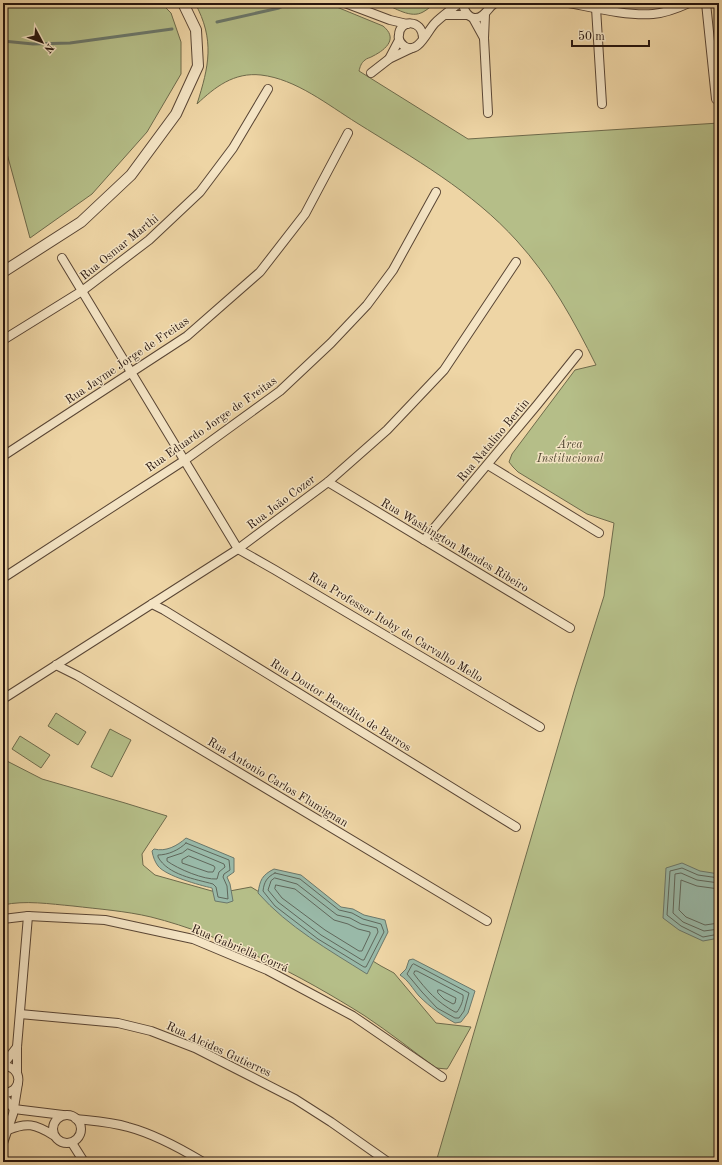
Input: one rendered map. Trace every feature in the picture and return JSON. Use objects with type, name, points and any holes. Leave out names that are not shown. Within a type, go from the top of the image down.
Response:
[{"type":"street","points":[[3,272],[81,222],[131,175],[176,114],[198,66],[196,30],[183,3]]},
{"type":"street","points":[[345,3],[390,20],[407,24],[414,23],[419,26],[423,32],[423,38]]},
{"type":"street","points":[[371,72],[389,59],[415,48],[420,44],[436,22],[459,3]]},
{"type":"street","points":[[463,3],[464,9],[484,38]]},
{"type":"street","points":[[569,3],[637,14],[654,14],[674,9],[689,3]]},
{"type":"street","points":[[706,3],[716,99]]},
{"type":"street","points":[[445,15],[479,17],[489,7]]},
{"type":"street","points":[[488,113],[484,38],[489,7]]},
{"type":"street","points":[[596,8],[602,104]]},
{"type":"street","points":[[390,20],[403,45],[408,48],[412,48]]},
{"type":"street","points":[[419,26],[436,22]]},
{"type":"street","points":[[389,59],[402,27],[407,24]]},
{"type":"street","name":"Rua Osmar Marthi","points":[[3,340],[82,291],[149,240],[200,192],[233,148],[268,89]]},
{"type":"street","name":"Rua Jayme Jorge de Freitas","points":[[3,456],[187,336],[260,272],[305,214],[348,133]]},
{"type":"street","name":"Rua Eduardo Jorge de Freitas","points":[[3,578],[185,460],[280,392],[331,343],[367,305],[393,270],[436,192]]},
{"type":"street","points":[[62,258],[238,549]]},
{"type":"street","name":"Rua João Cozer","points":[[3,699],[238,549],[328,482],[387,430],[444,370],[516,262]]},
{"type":"street","name":"Rua Natalino Bertin","points":[[424,540],[488,465],[578,354]]},
{"type":"street","points":[[488,465],[599,533]]},
{"type":"street","name":"Rua Washington Mendes Ribeiro","points":[[328,482],[570,628]]},
{"type":"street","name":"Rua Professor Itoby de Carvalho Mello","points":[[238,549],[540,727]]},
{"type":"street","name":"Rua Doutor Benedito de Barros","points":[[152,604],[516,827]]},
{"type":"street","name":"Rua Antonio Carlos Flumignan","points":[[56,666],[78,676],[487,921]]},
{"type":"street","points":[[3,1143],[13,1114],[18,1083],[17,1047],[28,916]]},
{"type":"street","name":"Rua Gabriella Corrá","points":[[3,920],[28,916],[105,920],[193,939],[267,970],[353,1016],[442,1077]]},
{"type":"street","name":"Rua Alcides Gutierres","points":[[20,1014],[118,1023],[151,1031],[194,1048],[295,1099],[388,1162]]},
{"type":"street","points":[[17,1047],[3,1065],[13,1068],[17,1072]]},
{"type":"street","points":[[3,1093],[11,1092],[18,1083]]},
{"type":"street","points":[[3,1096],[14,1108],[68,1115],[80,1123],[81,1132],[72,1143],[63,1143],[59,1142],[53,1135],[44,1129],[34,1125],[21,1125],[8,1130]]},
{"type":"street","points":[[53,1135],[52,1126],[62,1115]]},
{"type":"street","points":[[76,1119],[107,1122],[128,1127],[157,1138],[203,1162]]},
{"type":"street","points":[[72,1143],[84,1162]]},
{"type":"green space","points":[[3,3],[161,3],[171,13],[181,42],[181,74],[147,132],[92,194],[30,238],[3,139]]},
{"type":"green space","name":"Área Institucional","points":[[195,3],[327,3],[383,26],[390,35],[389,43],[383,50],[364,61],[359,71],[468,139],[719,123],[719,1162],[436,1162],[575,688],[604,596],[614,523],[587,514],[518,472],[509,462],[512,454],[575,370],[596,365],[561,300],[529,255],[500,223],[481,206],[441,176],[323,101],[299,87],[274,77],[251,75],[234,78],[218,87],[197,104],[205,77],[208,41],[201,16]]},
{"type":"green space","points":[[383,3],[436,3],[418,14],[408,14]]},
{"type":"green space","points":[[56,713],[86,732],[78,745],[48,726]]},
{"type":"green space","points":[[110,729],[131,740],[112,777],[91,767]]},
{"type":"green space","points":[[20,736],[50,755],[41,768],[12,749]]},
{"type":"green space","points":[[3,759],[42,779],[167,816],[142,854],[143,865],[155,875],[219,893],[251,887],[394,973],[436,1023],[471,1027],[447,1069],[436,1068],[365,1016],[315,986],[261,958],[206,934],[151,917],[122,912],[38,903],[3,905]]},
{"type":"water","points":[[186,838],[234,858],[234,872],[227,877],[230,884],[233,901],[227,903],[215,901],[212,888],[175,877],[158,866],[152,853],[154,849],[163,850],[171,848]]},
{"type":"water","points":[[682,863],[700,871],[719,874],[719,938],[703,941],[679,930],[663,918],[666,868]]},
{"type":"water","points":[[274,869],[301,875],[341,907],[353,909],[364,915],[385,920],[388,932],[367,974],[324,947],[282,917],[258,893],[262,878]]},
{"type":"water","points":[[413,959],[475,991],[468,1013],[461,1022],[455,1023],[436,1011],[419,996],[408,982],[400,975],[406,969],[409,960]]},
{"type":"waterway","points":[[217,22],[279,8],[289,3]]},
{"type":"waterway","points":[[3,41],[33,44],[70,43],[172,29]]}]
